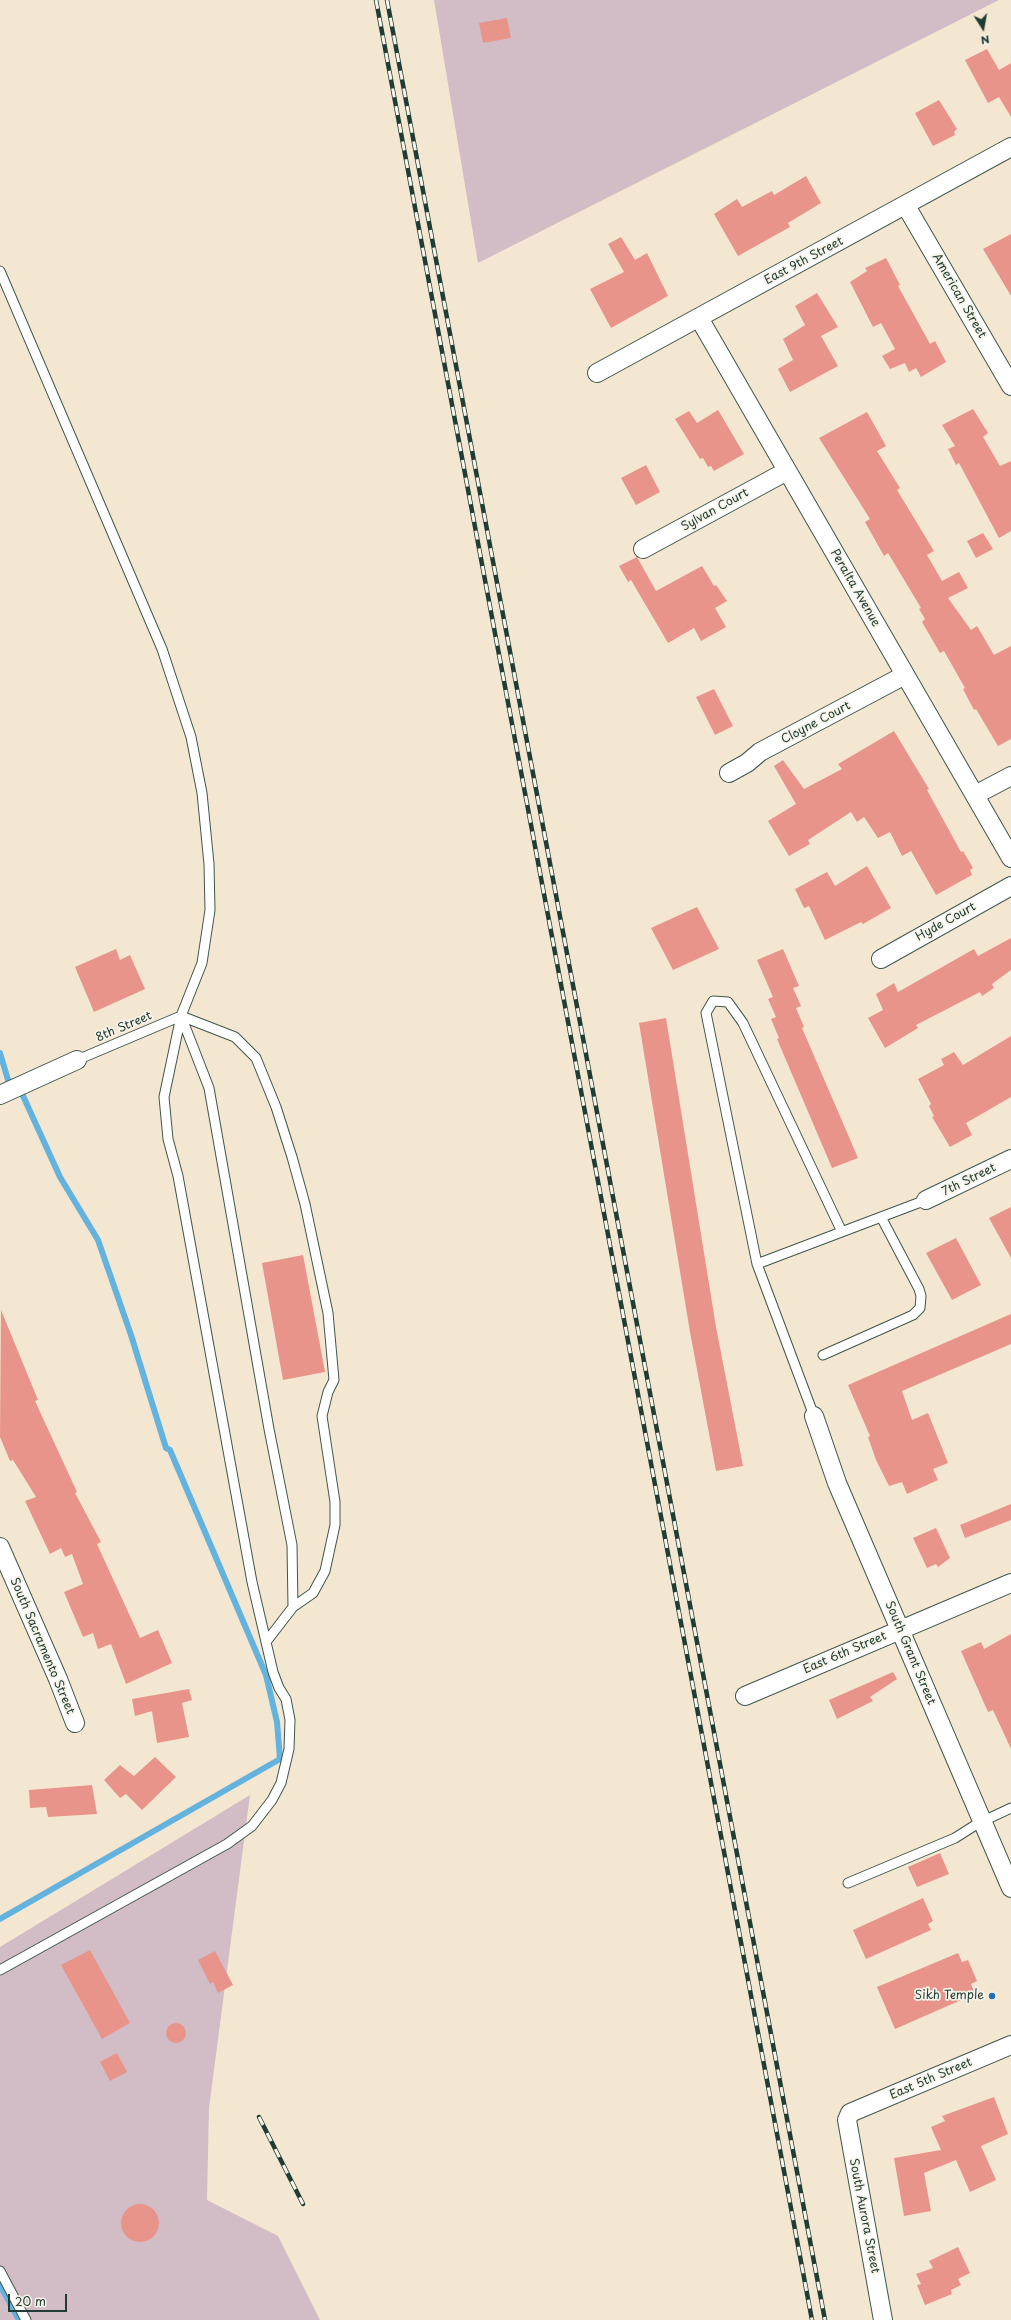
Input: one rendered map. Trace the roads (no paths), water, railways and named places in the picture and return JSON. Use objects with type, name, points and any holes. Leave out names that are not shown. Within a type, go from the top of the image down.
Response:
[{"type":"street","name":"East 9th Street","points":[[597,373],[906,206],[1011,147]]},
{"type":"street","name":"American Street","points":[[906,206],[1011,386]]},
{"type":"street","name":"Peralta Avenue","points":[[699,318],[1011,858]]},
{"type":"street","name":"Sylvan Court","points":[[643,549],[787,471]]},
{"type":"street","name":"Cloyne Court","points":[[729,773],[747,763],[760,752],[905,675]]},
{"type":"street","points":[[975,795],[1011,776]]},
{"type":"street","name":"Hyde Court","points":[[881,959],[1011,886]]},
{"type":"street","points":[[0,1094],[77,1060]]},
{"type":"street","name":"7th Street","points":[[926,1200],[1011,1158]]},
{"type":"street","name":"South Grant Street","points":[[814,1416],[837,1483],[1011,1888]]},
{"type":"street","name":"South Sacramento Street","points":[[1,1552],[58,1679],[75,1723]]},
{"type":"street","name":"East 6th Street","points":[[745,1696],[1011,1583]]},
{"type":"street","name":"East 5th Street","points":[[850,2114],[1011,2045]]},
{"type":"street","name":"South Aurora Street","points":[[850,2114],[847,2120],[848,2132],[884,2320]]},
{"type":"lane","points":[[0,271],[154,629],[191,737],[202,793],[209,864],[210,910],[202,962],[181,1016],[164,1097],[168,1139],[178,1176],[252,1582],[275,1678],[286,1699],[290,1720],[289,1749],[282,1783],[261,1817],[252,1826],[227,1844],[0,1970]]},
{"type":"lane","points":[[814,1416],[757,1264],[706,1013],[713,1001],[728,1002],[743,1023],[842,1232]]},
{"type":"lane","points":[[181,1016],[209,1088],[263,1400],[292,1545],[293,1607]]},
{"type":"lane","points":[[181,1016],[235,1037],[256,1058],[276,1108],[292,1157],[305,1204],[328,1313],[334,1380],[328,1392],[322,1416],[335,1502],[335,1525],[324,1571],[313,1594],[293,1607],[266,1642]]},
{"type":"lane","name":"8th Street","points":[[77,1060],[181,1016]]},
{"type":"lane","points":[[757,1264],[926,1200]]},
{"type":"lane","points":[[823,1355],[913,1315],[920,1308],[921,1296],[919,1289],[881,1218]]},
{"type":"lane","points":[[848,1883],[955,1838],[982,1822],[1011,1808]]},
{"type":"lane","points":[[0,2271],[26,2320]]},
{"type":"waterway","points":[[0,1053],[8,1080],[19,1087],[60,1177],[98,1240],[131,1335],[166,1448],[170,1450],[266,1675],[277,1722],[280,1759],[0,1919]]},
{"type":"waterway","points":[[0,2285],[19,2320]]},
{"type":"railway","points":[[376,0],[812,2320]]},
{"type":"railway","points":[[387,0],[825,2320]]},
{"type":"railway","points":[[259,2117],[303,2204]]},
{"type":"place","name":"Sikh Temple","points":[[992,1996]]}]
